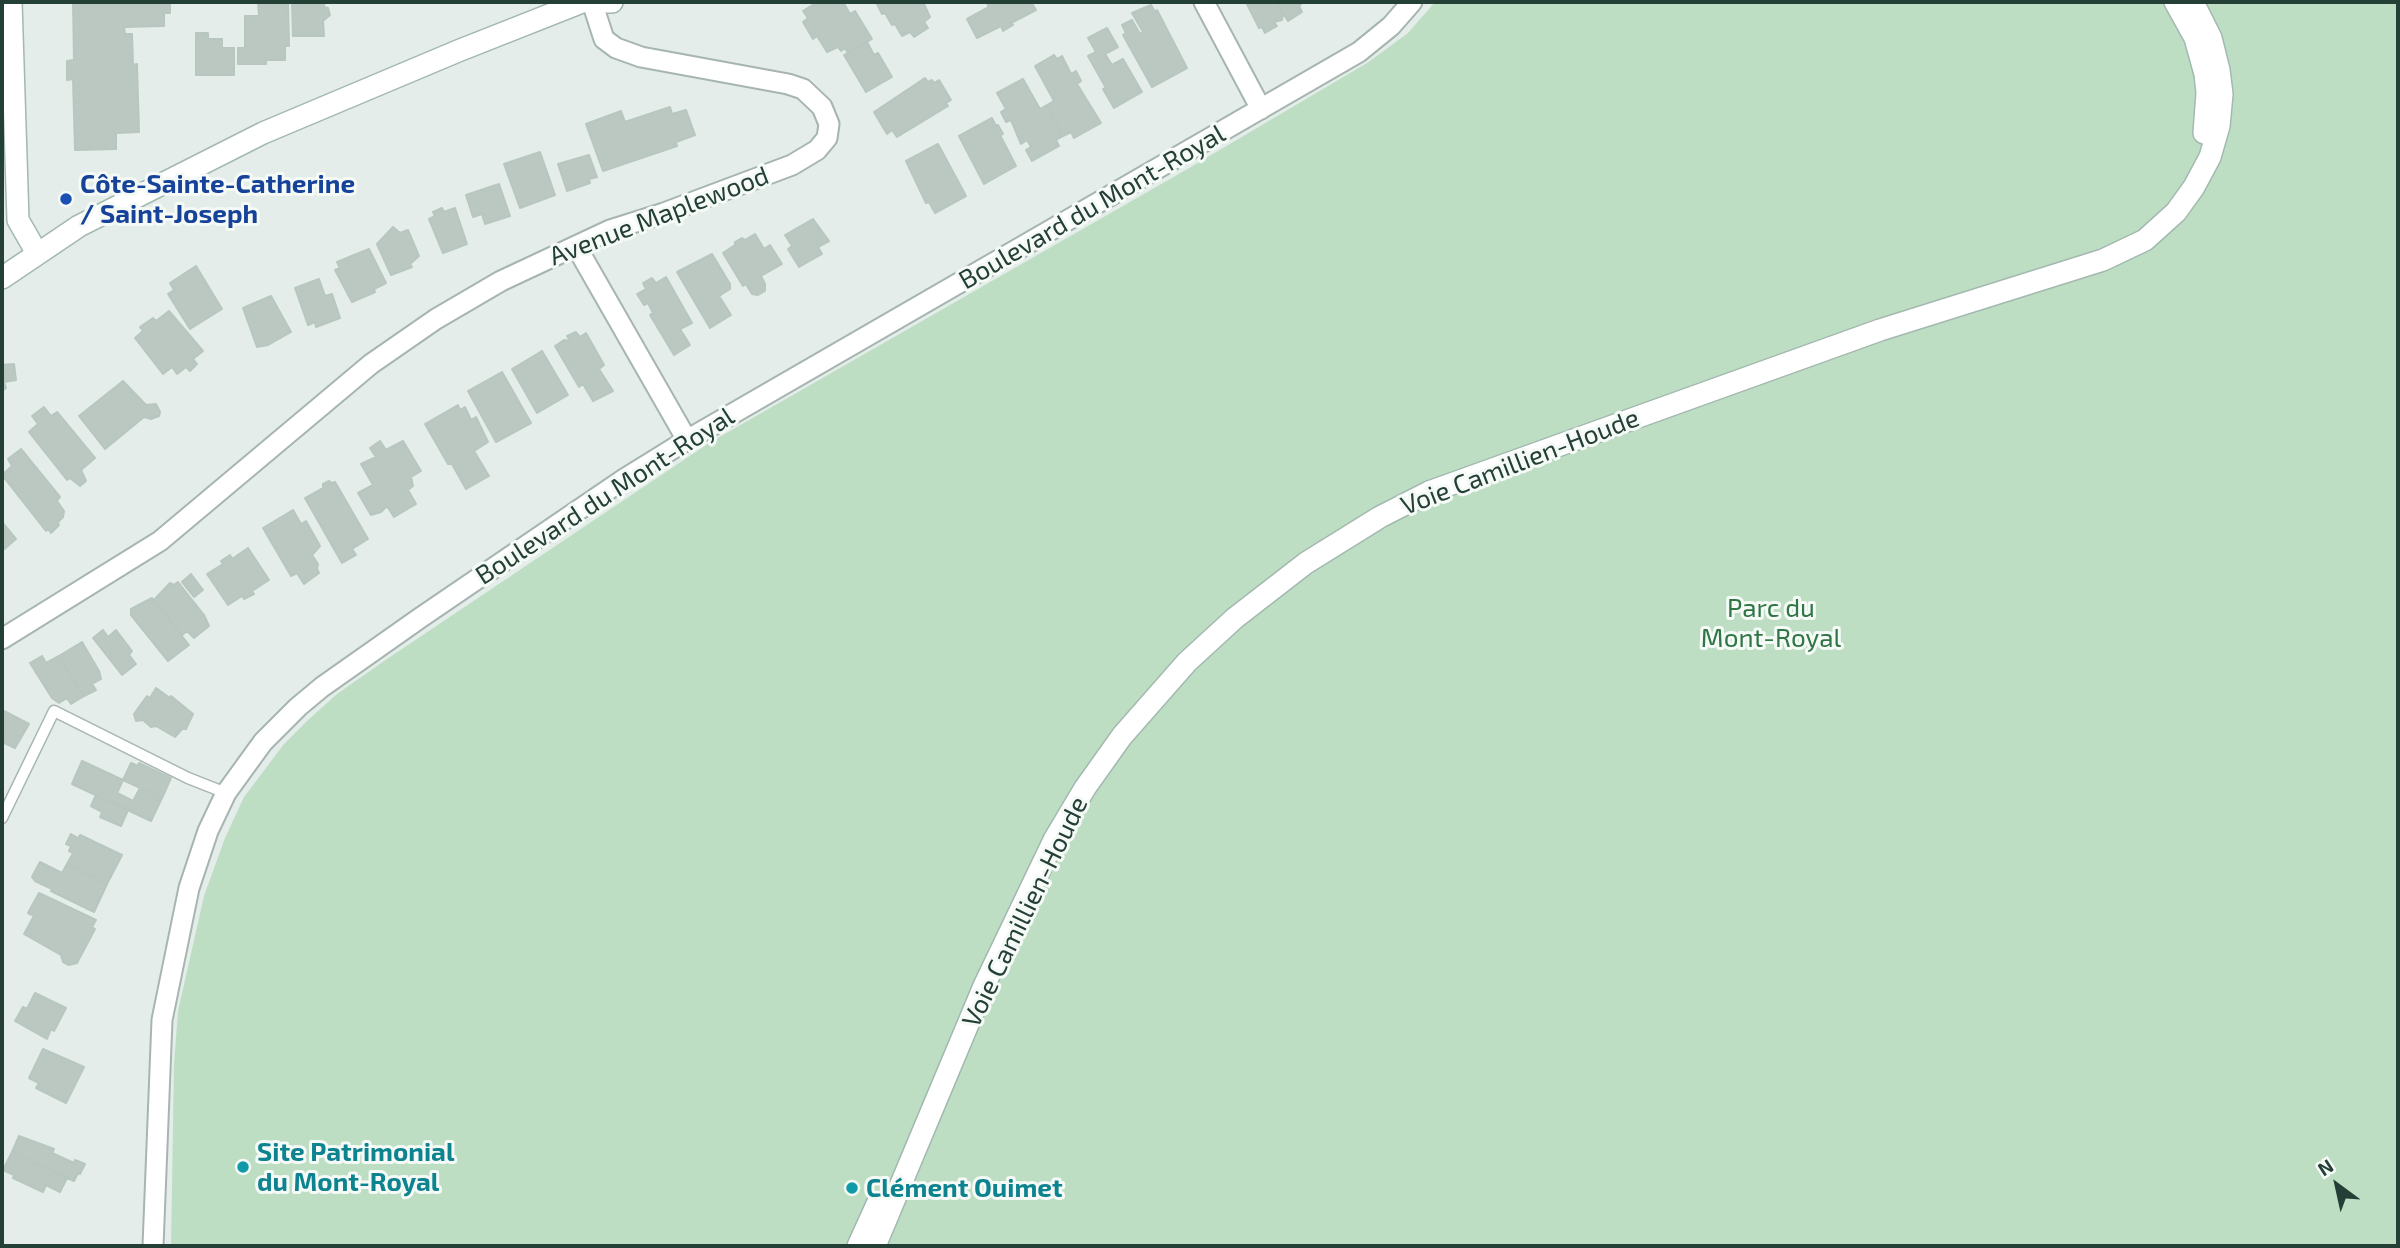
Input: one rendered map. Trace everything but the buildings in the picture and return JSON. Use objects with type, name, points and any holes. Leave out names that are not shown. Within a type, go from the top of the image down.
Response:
[{"type":"street","points":[[11,2],[10,193],[18,220],[37,253]]},
{"type":"street","points":[[2,278],[79,226],[263,133],[582,2]]},
{"type":"street","name":"Avenue Maplewood","points":[[2,639],[160,541],[371,364],[436,318],[501,282],[610,230],[664,213],[792,165],[817,150],[827,138],[830,124],[822,107],[813,97],[788,84],[641,57],[616,48],[604,39],[592,2]]},
{"type":"street","points":[[605,2],[611,2]]},
{"type":"street","points":[[1204,2],[1261,109]]},
{"type":"street","name":"Boulevard du Mont-Royal","points":[[153,1246],[162,1020],[188,888],[208,831],[226,793],[263,742],[322,687],[551,527],[687,440],[1374,41],[1412,2]]},
{"type":"street","name":"Voie Camillien-Houde","points":[[858,1246],[1011,903],[1045,836],[1105,740],[1143,693],[1197,639],[1253,589],[1302,553],[1369,511],[1430,480],[1857,326],[2075,258],[2134,232],[2160,211],[2182,183],[2197,152],[2205,124],[2207,93],[2201,55],[2188,22],[2175,2]]},
{"type":"street","name":"Voie Camillien-Houde","points":[[875,1246],[984,986],[1054,841],[1107,756],[1137,716],[1187,662],[1235,618],[1306,563],[1380,517],[1429,492],[1880,330],[2103,260],[2145,240],[2176,212],[2194,187],[2210,158],[2221,116],[2221,80],[2216,54],[2193,2]]},
{"type":"street","points":[[576,246],[687,440]]},
{"type":"lane","points":[[2,818],[54,711],[188,778],[226,793]]},
{"type":"green space","name":"Parc du Mont-Royal","points":[[1435,2],[2398,2],[2398,1246],[171,1246],[174,1064],[178,1011],[204,896],[225,838],[244,797],[284,744],[307,721],[337,694],[384,661],[709,443],[1367,63],[1408,33]]},
{"type":"place","name":"Côte-Sainte-Catherine / Saint-Joseph","points":[[66,199]]},
{"type":"place","name":"Site Patrimonial du Mont-Royal","points":[[243,1167]]},
{"type":"place","name":"Clément Ouimet","points":[[852,1188]]}]
